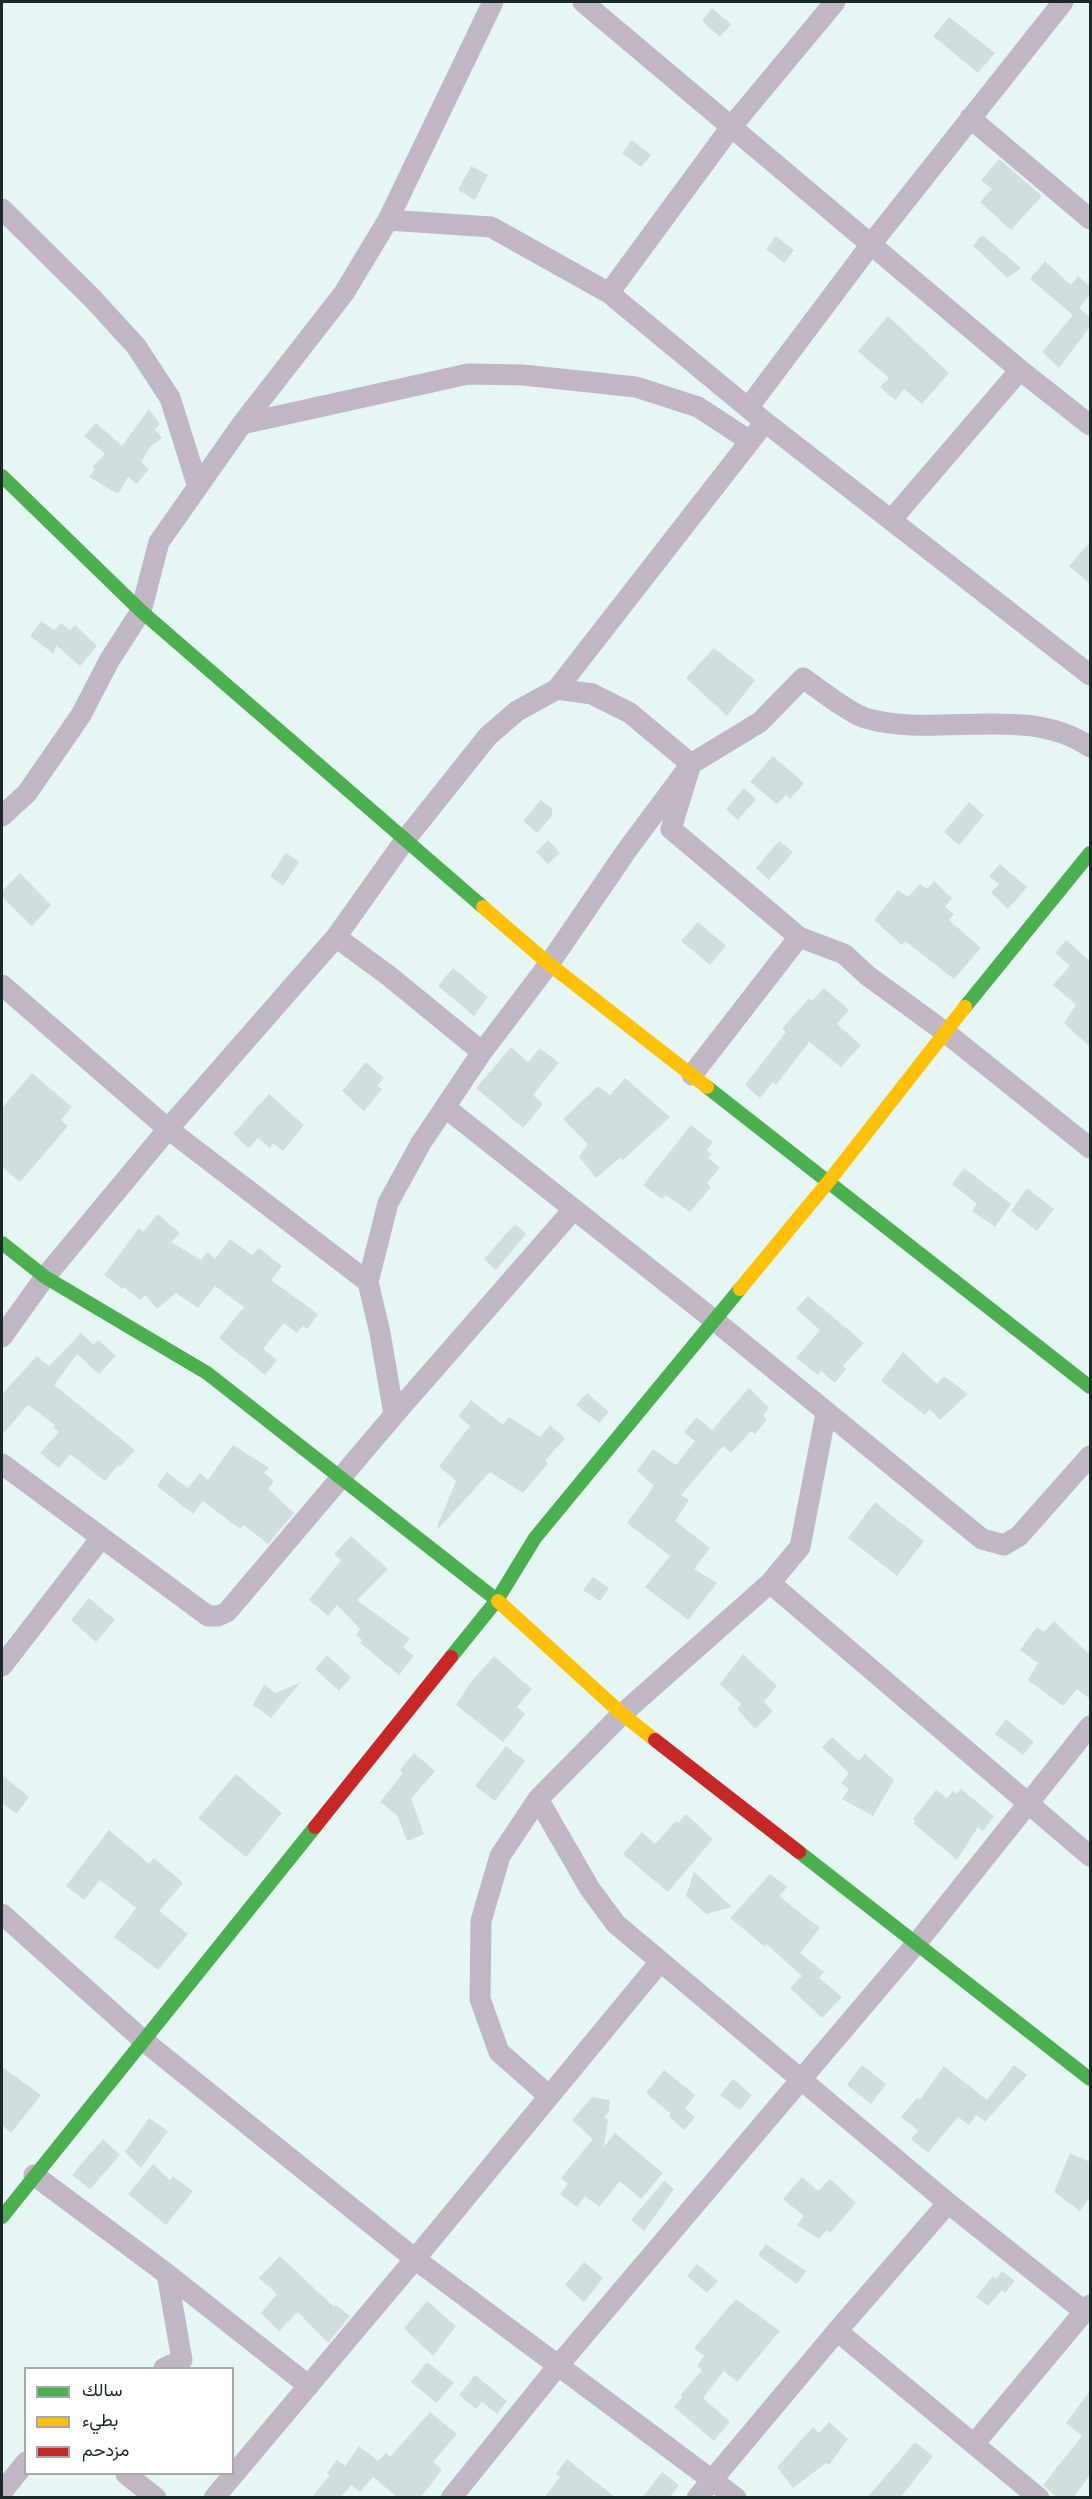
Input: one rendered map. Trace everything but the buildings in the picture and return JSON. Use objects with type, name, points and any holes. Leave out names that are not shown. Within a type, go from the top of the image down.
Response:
[{"type":"street","points":[[2,816],[27,793],[81,715],[110,661],[141,611],[159,542],[242,424],[344,293],[388,220],[493,2]]},
{"type":"street","points":[[583,2],[872,243],[1020,370],[1090,426]]},
{"type":"street","points":[[609,293],[731,127],[835,2]]},
{"type":"street","points":[[748,408],[872,243],[1063,2]]},
{"type":"street","points":[[970,118],[1090,219]]},
{"type":"street","points":[[4,219],[92,298],[136,346],[170,398],[198,487]]},
{"type":"street","points":[[388,220],[491,227],[609,293],[765,422],[1090,675]]},
{"type":"street","points":[[892,519],[1020,370]]},
{"type":"street","points":[[242,424],[468,374],[524,375],[636,387],[698,407],[750,441]]},
{"type":"street","points":[[2,1337],[45,1277],[168,1129],[336,937],[405,840],[488,736],[517,711],[557,689],[765,422]]},
{"type":"street","points":[[4,486],[141,611],[549,964],[1090,1387]]},
{"type":"street","points":[[394,1415],[380,1333],[368,1282],[388,1203],[421,1143],[482,1052],[549,964],[627,850],[691,764],[760,722],[803,678],[863,717],[904,725],[1021,725],[1056,731],[1090,747]]},
{"type":"street","points":[[557,689],[592,694],[630,713],[691,764]]},
{"type":"street","points":[[691,764],[671,828],[799,937],[844,954],[868,976],[945,1032],[1090,1148]]},
{"type":"street","points":[[2,2217],[497,1600],[535,1538],[829,1181],[945,1032],[1090,853]]},
{"type":"street","points":[[336,937],[389,976],[482,1052]]},
{"type":"street","points":[[692,1075],[799,937]]},
{"type":"street","points":[[2,985],[168,1129],[368,1282]]},
{"type":"street","points":[[446,1108],[714,1320],[982,1539],[1004,1545],[1019,1536],[1090,1456]]},
{"type":"street","points":[[2,1464],[208,1616],[218,1616],[227,1612],[394,1415],[573,1210]]},
{"type":"street","points":[[2,1243],[45,1277],[207,1373],[497,1600],[622,1714],[1090,2079]]},
{"type":"street","points":[[549,2096],[499,2052],[480,1999],[481,1921],[500,1856],[538,1799],[622,1714],[770,1583],[800,1548],[826,1413]]},
{"type":"street","points":[[2,1666],[101,1538]]},
{"type":"street","points":[[770,1583],[1090,1856]]},
{"type":"street","points":[[451,2498],[557,2367],[916,1944],[1090,1726]]},
{"type":"street","points":[[538,1799],[590,1889],[616,1924],[948,2203],[1088,2309],[974,2444]]},
{"type":"street","points":[[2,1914],[144,2041],[415,2259],[557,2367],[736,2498]]},
{"type":"street","points":[[234,2474],[660,1962]]},
{"type":"street","points":[[34,2175],[167,2274],[309,2386]]},
{"type":"street","points":[[697,2498],[948,2203]]},
{"type":"street","points":[[167,2274],[182,2360],[167,2367]]},
{"type":"street","points":[[837,2331],[1038,2498]]},
{"type":"street","points":[[2,2492],[24,2464]]},
{"type":"street","points":[[127,2475],[156,2498]]},
{"type":"street","points":[[214,2498],[234,2475]]},
{"type":"traffic: fast","points":[[2,476],[141,611],[483,907]]},
{"type":"traffic: fast","points":[[965,1007],[1090,853]]},
{"type":"traffic: fast","points":[[707,1087],[1090,1387]]},
{"type":"traffic: fast","points":[[2,1243],[45,1277],[207,1373],[498,1601]]},
{"type":"traffic: fast","points":[[451,1657],[497,1600],[535,1538],[740,1289]]},
{"type":"traffic: fast","points":[[2,2217],[315,1827]]},
{"type":"traffic: fast","points":[[799,1852],[1090,2079]]},
{"type":"traffic: slow","points":[[483,907],[549,964],[707,1087]]},
{"type":"traffic: slow","points":[[740,1289],[829,1181],[965,1007]]},
{"type":"traffic: slow","points":[[498,1601],[622,1714],[655,1740]]},
{"type":"traffic: jam","points":[[315,1827],[451,1657]]},
{"type":"traffic: jam","points":[[655,1740],[799,1852]]}]
